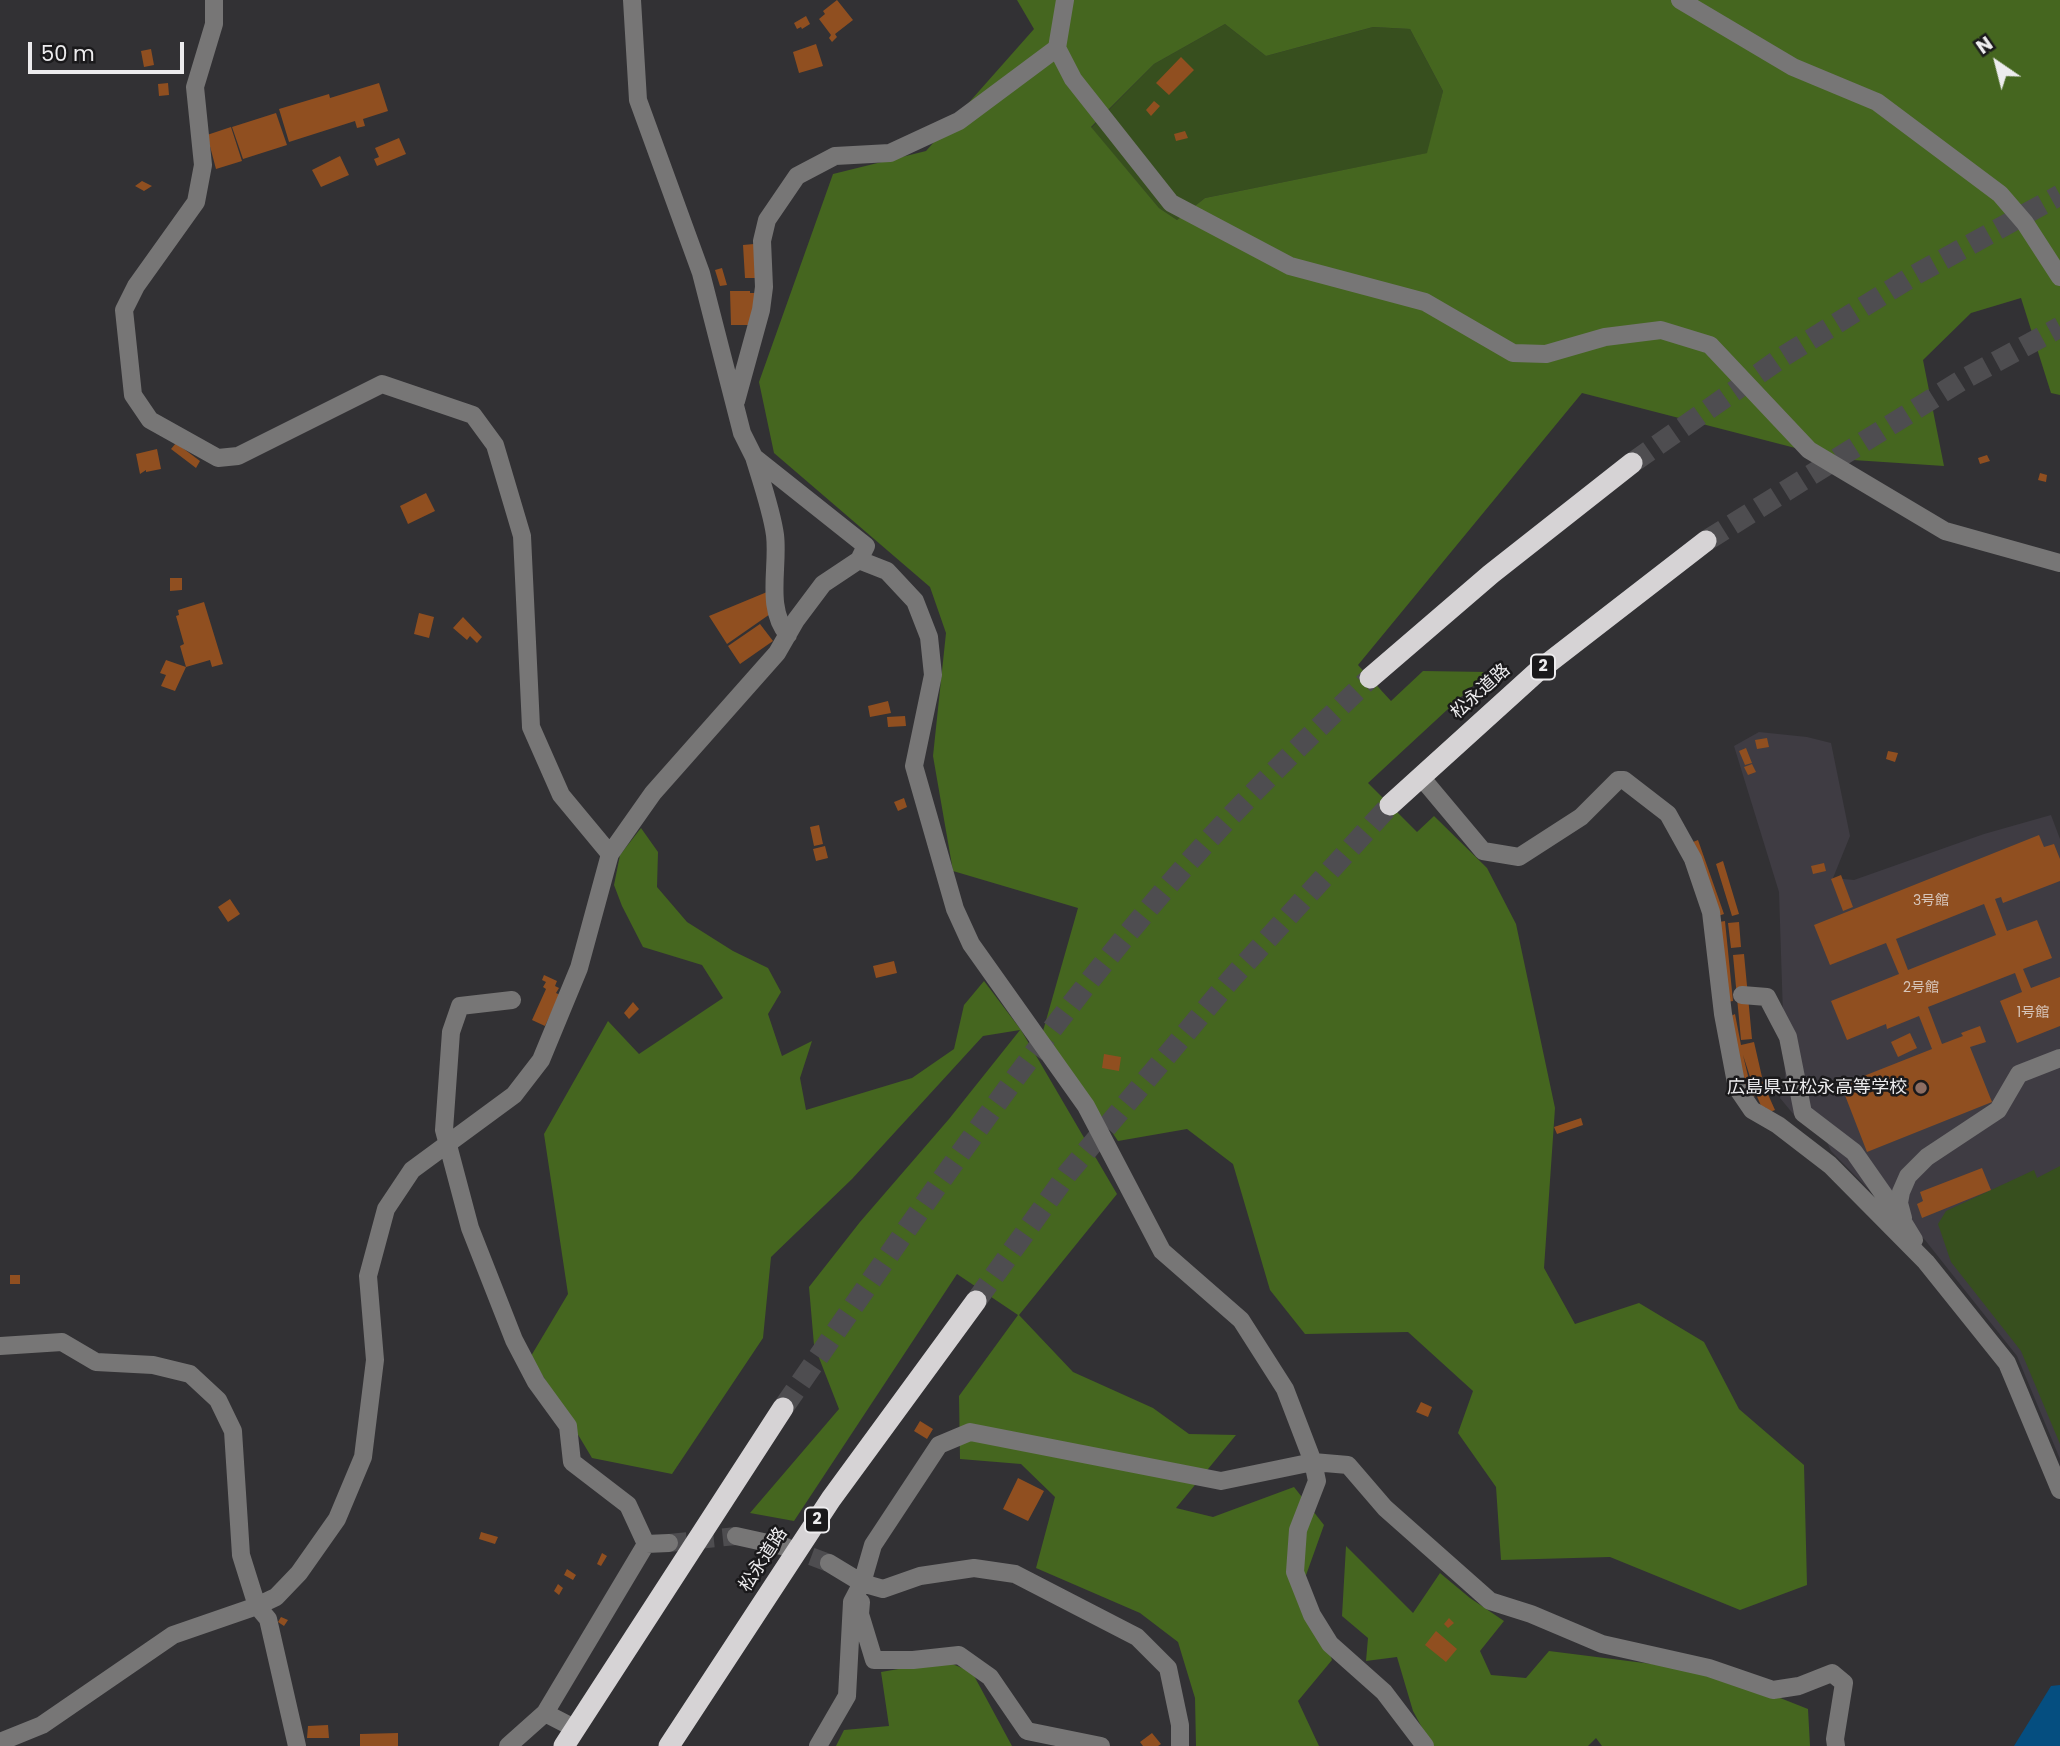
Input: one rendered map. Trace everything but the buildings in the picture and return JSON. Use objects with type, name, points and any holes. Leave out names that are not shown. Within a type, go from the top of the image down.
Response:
[{"type":"highway","points":[[1370,678],[1491,575],[1632,463]]},
{"type":"highway","name":"松永道路","points":[[1390,805],[1538,671],[1706,541]]},
{"type":"highway","name":"松永道路","points":[[669,1746],[831,1499],[975,1301]]},
{"type":"highway","points":[[569,1737],[783,1408]]},
{"type":"street","points":[[214,0],[214,24],[195,87],[203,165],[196,201],[136,286],[124,310],[133,395],[150,420],[218,458],[238,456],[382,384],[473,415],[495,445],[522,537],[531,727],[561,795],[610,854]]},
{"type":"street","points":[[632,0],[638,100],[701,272],[742,433],[754,457],[775,535],[774,591],[780,625],[788,635]]},
{"type":"street","points":[[1065,0],[1057,48],[1073,79],[1171,203],[1290,266],[1426,302],[1513,353],[1546,354],[1605,337],[1661,330],[1710,345],[1809,450],[1945,531],[2060,563]]},
{"type":"street","points":[[1679,0],[1793,68],[1877,102],[2000,194],[2025,223],[2060,277]]},
{"type":"street","points":[[735,404],[761,310],[764,287],[762,241],[767,220],[797,176],[835,156],[890,153],[959,121],[1057,48]]},
{"type":"street","points":[[0,1742],[41,1725],[173,1636],[276,1597],[307,1562],[337,1520],[363,1457],[375,1360],[368,1276],[386,1209],[412,1170],[514,1095],[541,1060],[579,968],[610,854],[653,793],[777,653],[823,584],[859,560],[866,547],[754,457]]},
{"type":"street","points":[[859,560],[887,571],[906,591],[915,601],[929,637],[933,675],[914,766],[954,909],[971,944],[1086,1106],[1162,1251],[1241,1320],[1285,1389],[1313,1462],[1317,1482],[1298,1530],[1296,1572],[1312,1615],[1330,1644],[1384,1692],[1425,1746]]},
{"type":"street","points":[[1421,777],[1483,851],[1507,855],[1519,856],[1581,817],[1618,780],[1624,780],[1668,814],[1693,859],[1711,912],[1723,1014],[1737,1088],[1752,1110],[1778,1125],[1830,1165],[1926,1262],[2007,1363],[2060,1490]]},
{"type":"street","points":[[1742,995],[1767,997],[1788,1037],[1803,1113],[1854,1152],[1903,1222],[1926,1262]]},
{"type":"street","points":[[512,1000],[460,1006],[451,1032],[444,1130],[470,1227],[509,1328],[536,1382],[568,1426],[572,1462],[628,1505],[646,1544]]},
{"type":"street","points":[[1903,1222],[1899,1203],[1908,1175],[1927,1157],[1998,1110],[2019,1074],[2060,1058]]},
{"type":"street","points":[[0,1346],[62,1342],[96,1362],[153,1365],[190,1374],[218,1400],[233,1431],[241,1555],[257,1606],[268,1619],[297,1746]]},
{"type":"street","points":[[818,1746],[847,1696],[852,1602],[862,1583],[873,1545],[939,1445],[970,1432],[1221,1481],[1313,1462],[1348,1465],[1385,1508],[1490,1601],[1531,1614],[1602,1644],[1709,1668],[1773,1690],[1799,1686],[1832,1673],[1844,1683],[1836,1746]]},
{"type":"street","points":[[736,1536],[786,1547]]},
{"type":"street","points":[[646,1544],[669,1543]]},
{"type":"street","points":[[508,1746],[545,1713],[646,1544]]},
{"type":"street","points":[[829,1563],[862,1583],[883,1589],[920,1576],[974,1569],[1015,1574],[1137,1637],[1168,1668],[1180,1725],[1180,1746]]},
{"type":"street","points":[[862,1583],[860,1614],[874,1660],[913,1660],[958,1655],[990,1676],[1027,1731],[1101,1746]]},
{"type":"street","points":[[545,1713],[569,1737]]},
{"type":"shaded area","name":"広島県立松永高等学校","points":[[1759,732],[1807,737],[1831,743],[1850,836],[1833,878],[1854,880],[1984,834],[2051,815],[2060,839],[2060,1459],[2017,1356],[1925,1240],[1883,1204],[1831,1151],[1825,1138],[1799,1121],[1780,1098],[1785,1077],[1779,892],[1734,746]]},
{"type":"green space","points":[[1017,0],[2060,0],[2060,395],[2051,393],[2021,298],[1971,313],[1923,360],[1944,466],[1838,459],[1582,393],[1358,665],[1391,701],[1423,671],[1488,672],[1368,783],[1417,832],[1434,816],[1487,868],[1516,924],[1555,1108],[1544,1268],[1575,1324],[1639,1303],[1704,1342],[1739,1409],[1804,1465],[1807,1585],[1740,1610],[1610,1557],[1501,1560],[1496,1487],[1458,1433],[1473,1391],[1408,1332],[1305,1334],[1270,1290],[1233,1164],[1187,1129],[1118,1141],[1043,1031],[1078,908],[953,871],[933,756],[946,633],[930,587],[774,453],[759,382],[833,174],[926,151],[1034,29]],"holes":[[[1225,24],[1266,56],[1373,27],[1410,29],[1443,91],[1427,153],[1205,198],[1177,220],[1159,208],[1091,127],[1154,64]]]},
{"type":"green space","points":[[1225,24],[1266,56],[1373,27],[1410,29],[1443,91],[1428,153],[1205,198],[1177,220],[1159,208],[1091,128],[1154,64]]},
{"type":"green space","points":[[641,828],[658,852],[657,887],[687,922],[733,951],[768,968],[781,992],[768,1014],[782,1056],[812,1041],[800,1078],[806,1110],[912,1078],[954,1049],[964,1005],[984,981],[1021,1030],[1117,1194],[1019,1315],[1073,1372],[1153,1408],[1189,1434],[1236,1435],[1176,1508],[1213,1517],[1294,1487],[1324,1525],[1305,1578],[1332,1660],[1298,1701],[1319,1746],[1196,1746],[1195,1698],[1178,1642],[1140,1613],[1036,1568],[1055,1497],[1021,1464],[960,1459],[959,1396],[1018,1315],[957,1274],[794,1521],[750,1513],[839,1409],[814,1345],[809,1287],[1020,1030],[983,1036],[852,1179],[771,1257],[763,1338],[672,1474],[592,1458],[531,1356],[568,1294],[544,1134],[608,1021],[639,1054],[723,998],[702,965],[643,947],[622,906],[614,885],[620,855]]},
{"type":"green space","points":[[2060,1166],[2060,1444],[2021,1351],[1951,1262],[1938,1224],[1946,1211],[2034,1170],[2037,1178]]},
{"type":"green space","points":[[1346,1546],[1413,1613],[1440,1573],[1504,1621],[1480,1651],[1491,1675],[1526,1678],[1549,1651],[1692,1669],[1808,1709],[1810,1746],[1602,1746],[1596,1738],[1588,1746],[1432,1746],[1413,1711],[1397,1657],[1366,1661],[1368,1638],[1342,1616]]},
{"type":"green space","points":[[945,1661],[972,1672],[1012,1746],[836,1746],[844,1730],[889,1726],[881,1672]]},
{"type":"water","points":[[2060,1685],[2060,1746],[2014,1746],[2051,1686]]},
{"type":"tunnel","points":[[1632,463],[1784,356],[1913,276],[2060,195]]},
{"type":"tunnel","points":[[1706,541],[1962,380],[2060,327]]},
{"type":"tunnel","points":[[783,1408],[1028,1061],[1133,928],[1210,839],[1370,678]]},
{"type":"tunnel","points":[[976,1301],[1068,1173],[1232,978],[1390,805]]},
{"type":"tunnel","points":[[669,1543],[736,1536]]},
{"type":"tunnel","points":[[786,1547],[829,1563]]},
{"type":"place","name":"広島県立松永高等学校","points":[[1921,1088]]}]
